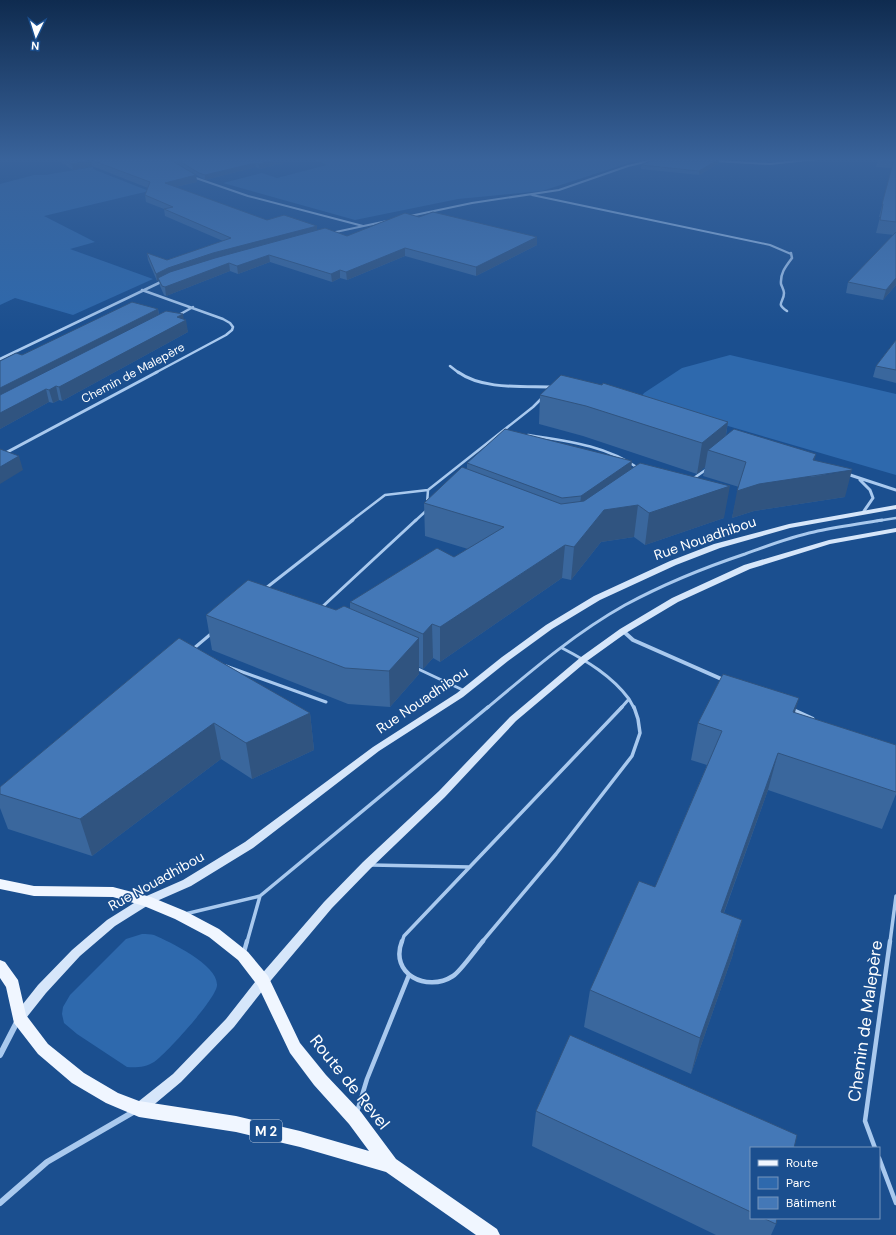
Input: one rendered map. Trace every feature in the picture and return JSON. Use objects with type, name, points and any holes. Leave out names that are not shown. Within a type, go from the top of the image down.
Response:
[{"type":"main road","name":"Route de Revel","points":[[0,884],[34,890],[113,892],[146,901],[214,933],[243,956],[263,981],[295,1048],[320,1080],[355,1118],[390,1165],[491,1235]]},
{"type":"main road","name":"Route de Revel","points":[[0,966],[13,985],[19,1018],[43,1049],[78,1078],[112,1098],[139,1109],[250,1127],[300,1139],[390,1165]]},
{"type":"street","points":[[328,217],[364,226]]},
{"type":"street","points":[[637,217],[747,240],[791,253],[792,258],[782,272],[781,283],[784,293],[780,304],[781,307],[787,311]]},
{"type":"street","points":[[325,234],[390,220]]},
{"type":"street","points":[[0,359],[141,290],[170,278]]},
{"type":"street","name":"Chemin de Malepère","points":[[0,456],[226,335],[232,330],[233,327],[230,322],[141,290]]},
{"type":"street","points":[[172,318],[193,308]]},
{"type":"street","points":[[450,366],[459,374],[483,382],[502,385],[559,388]]},
{"type":"street","points":[[842,473],[896,490]]},
{"type":"street","points":[[856,478],[865,484],[870,490],[873,498],[864,511]]},
{"type":"street","name":"Rue Nouadhibou","points":[[19,1018],[42,989],[76,952],[111,923],[146,901],[187,882],[249,845],[349,769],[465,691],[549,626],[598,598],[630,582],[688,557],[748,537],[789,526],[896,506]]},
{"type":"street","points":[[0,1203],[47,1162],[139,1109],[177,1078],[230,1023],[263,981],[328,905],[367,865],[442,794],[513,719],[584,660],[623,631],[675,600],[747,567],[829,542],[896,530]]},
{"type":"street","points":[[623,631],[633,640],[732,683]]},
{"type":"street","points":[[783,706],[819,722]]},
{"type":"street","points":[[0,1055],[19,1018]]},
{"type":"lane","points":[[548,392],[553,387]]},
{"type":"lane","points":[[263,591],[385,495],[428,490],[533,407],[543,397]]},
{"type":"lane","points":[[504,430],[511,432]]},
{"type":"lane","points":[[525,434],[590,447],[626,459],[642,471]]},
{"type":"lane","points":[[689,478],[696,478],[708,468]]},
{"type":"lane","points":[[434,485],[441,488]]},
{"type":"lane","points":[[320,610],[426,511],[428,490]]},
{"type":"lane","name":"Rue Nouadhibou","points":[[180,916],[260,896],[536,667],[624,606],[695,571],[771,544],[814,532],[896,518]]},
{"type":"lane","points":[[197,655],[190,652],[218,629]]},
{"type":"lane","points":[[562,648],[584,660],[608,678],[629,698],[635,709],[640,732],[638,745],[632,756],[556,854],[453,976],[443,981],[431,983],[419,981],[409,975],[402,967],[398,956],[399,946],[404,936],[629,698]]},
{"type":"lane","points":[[218,663],[326,702]]},
{"type":"lane","points":[[410,666],[465,691]]},
{"type":"lane","points":[[367,865],[470,867]]},
{"type":"lane","points":[[243,956],[260,896]]},
{"type":"lane","name":"Chemin de Malepère","points":[[875,1147],[865,1121],[896,896]]},
{"type":"lane","points":[[355,1118],[367,1079],[409,975]]},
{"type":"lane","points":[[880,1161],[896,1203]]},
{"type":"green space","points":[[0,217],[45,217],[95,242],[70,249],[153,279],[73,315],[15,298],[0,305]]},
{"type":"green space","points":[[343,217],[372,217],[355,220]]},
{"type":"green space","points":[[730,355],[896,394],[896,475],[639,400],[644,393],[682,368]]},
{"type":"green space","points":[[142,934],[154,935],[192,955],[210,970],[215,977],[217,985],[215,992],[200,1013],[179,1038],[160,1057],[148,1065],[127,1067],[77,1034],[64,1023],[62,1014],[63,1007],[70,995],[126,939]]},
{"type":"building","points":[[182,217],[258,217],[267,220],[278,217],[289,217],[317,226],[213,253],[168,268],[156,274],[147,253],[167,260],[231,238]]},
{"type":"building","points":[[396,217],[452,217],[537,237],[476,267],[405,248],[346,272],[340,270],[331,274],[269,255],[237,266],[229,263],[165,287],[162,286],[158,278],[170,272],[215,258],[325,228],[347,236]]},
{"type":"building","points":[[881,217],[896,217],[896,222],[880,220]]},
{"type":"building","points":[[896,232],[896,278],[886,290],[848,282]]},
{"type":"building","points":[[132,302],[158,309],[0,388],[0,361],[16,353],[22,355]]},
{"type":"building","points":[[166,311],[183,314],[177,317],[186,320],[59,387],[56,386],[49,390],[46,389],[0,413],[0,395]]},
{"type":"building","points":[[896,340],[896,370],[876,366]]},
{"type":"building","points":[[561,375],[602,385],[603,383],[728,422],[702,443],[586,406],[540,395]]},
{"type":"building","points":[[505,429],[632,461],[581,496],[562,498],[467,463]]},
{"type":"building","points":[[734,429],[816,454],[813,460],[852,470],[759,484],[737,491],[746,462],[708,450]]},
{"type":"building","points":[[0,449],[19,456],[0,467]]},
{"type":"building","points":[[640,463],[730,486],[649,513],[638,505],[604,510],[574,547],[565,545],[440,627],[432,624],[423,634],[350,602],[437,548],[454,557],[504,527],[424,503],[462,467],[561,504],[584,501]]},
{"type":"building","points":[[248,580],[336,610],[344,606],[419,638],[389,671],[345,668],[206,615]]},
{"type":"building","points":[[179,638],[310,713],[246,743],[214,723],[80,819],[0,794],[0,787]]},
{"type":"building","points":[[723,674],[799,698],[793,712],[896,745],[896,792],[778,753],[721,912],[742,920],[700,1038],[590,990],[639,881],[655,887],[722,731],[698,723]]},
{"type":"building","points":[[570,1035],[797,1135],[794,1147],[750,1147],[750,1212],[536,1111]]},
{"type":"building","points":[[765,1219],[777,1219],[776,1224]]}]
